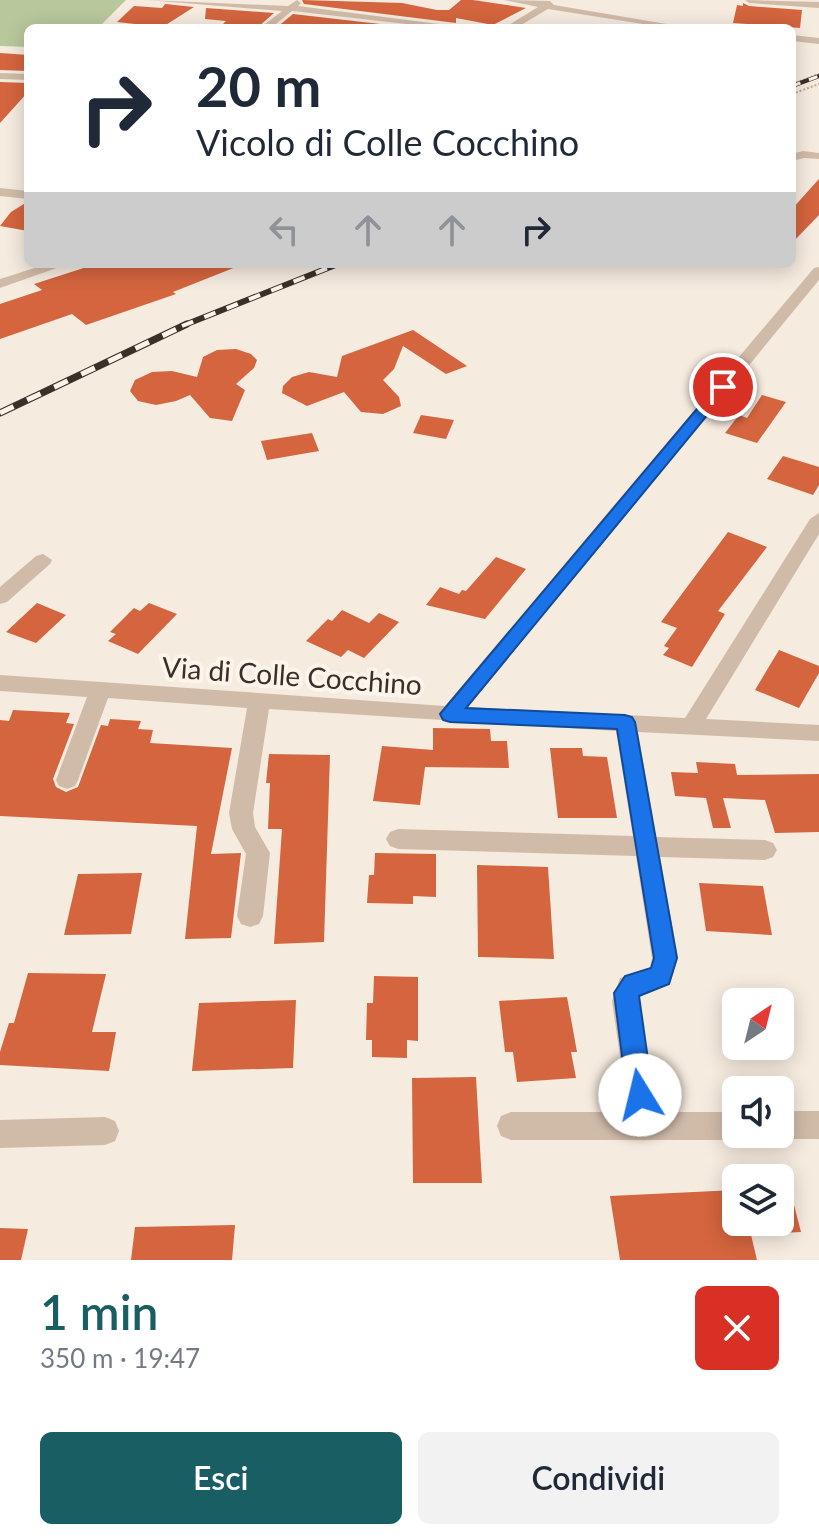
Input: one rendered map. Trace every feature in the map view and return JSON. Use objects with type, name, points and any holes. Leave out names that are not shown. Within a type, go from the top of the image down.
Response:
[{"type":"street","points":[[151,0],[291,8],[439,24]]},
{"type":"street","points":[[270,24],[301,0]]},
{"type":"street","points":[[508,0],[660,24]]},
{"type":"street","points":[[516,24],[557,0]]},
{"type":"street","points":[[749,0],[819,5]]},
{"type":"street","points":[[796,38],[819,41]]},
{"type":"street","points":[[0,76],[24,77]]},
{"type":"street","points":[[796,157],[819,156]]},
{"type":"street","points":[[0,192],[24,195]]},
{"type":"street","points":[[0,284],[49,268]]},
{"type":"street","points":[[450,714],[819,271]]},
{"type":"street","points":[[691,726],[819,519]]},
{"type":"street","points":[[0,597],[43,560]]},
{"type":"street","name":"Via di Colle Cocchino","points":[[0,683],[450,714],[819,733]]},
{"type":"street","points":[[67,780],[100,690]]},
{"type":"street","points":[[250,916],[258,853],[244,829],[241,813],[259,702]]},
{"type":"street","points":[[625,722],[665,968],[654,980],[629,987],[625,1001],[645,1126]]},
{"type":"street","points":[[398,839],[765,850]]},
{"type":"street","points":[[794,1125],[819,1125]]},
{"type":"street","points":[[511,1126],[722,1126]]},
{"type":"street","points":[[0,1134],[105,1131]]},
{"type":"path","points":[[796,83],[819,74]]},
{"type":"path","points":[[796,93],[819,84]]},
{"type":"green space","points":[[0,0],[126,0],[102,24],[24,24],[24,47],[0,46]]},
{"type":"building","points":[[302,0],[402,3],[449,10],[461,0],[473,0],[526,8],[495,24],[488,24],[456,18],[456,23],[304,4]]},
{"type":"building","points":[[743,3],[802,10],[800,28],[796,28],[796,24],[733,23],[737,5],[743,6]]},
{"type":"building","points":[[165,4],[194,7],[167,24],[117,22],[134,6],[162,8]]},
{"type":"building","points":[[206,8],[274,13],[262,24],[223,24],[226,21],[205,19]]},
{"type":"building","points":[[293,14],[380,24],[281,24]]},
{"type":"building","points":[[0,53],[24,55],[24,71],[0,70]]},
{"type":"building","points":[[0,82],[24,83],[24,96],[0,123]]},
{"type":"building","points":[[819,179],[819,215],[796,239],[796,205]]},
{"type":"building","points":[[24,204],[24,230],[0,226],[11,212]]},
{"type":"building","points":[[84,268],[233,268],[173,292],[176,294],[86,325],[72,314],[0,339],[0,304],[42,290],[34,284]]},
{"type":"building","points":[[413,330],[467,366],[446,374],[403,346],[394,369],[383,380],[399,397],[401,406],[383,414],[361,412],[344,392],[307,406],[282,393],[283,386],[292,377],[309,372],[337,377],[342,356]]},
{"type":"building","points":[[236,349],[251,354],[257,360],[254,368],[236,384],[245,390],[232,421],[210,418],[190,395],[156,405],[138,401],[130,391],[135,380],[152,372],[172,371],[197,377],[203,357],[217,350]]},
{"type":"building","points":[[762,395],[786,402],[757,443],[725,433],[739,415],[747,418]]},
{"type":"building","points":[[421,415],[454,420],[446,439],[413,433]]},
{"type":"building","points":[[312,433],[319,451],[267,460],[261,441]]},
{"type":"building","points":[[783,456],[819,467],[819,485],[813,495],[767,479]]},
{"type":"building","points":[[728,532],[767,547],[718,611],[725,614],[692,667],[663,655],[669,648],[664,646],[677,628],[661,622]]},
{"type":"building","points":[[496,557],[526,569],[485,619],[426,605],[440,587],[459,594],[462,590],[466,591]]},
{"type":"building","points":[[37,603],[66,615],[36,643],[6,632]]},
{"type":"building","points":[[149,603],[177,614],[138,654],[108,641],[116,634],[110,632],[134,608],[140,611]]},
{"type":"building","points":[[342,610],[369,623],[379,613],[399,622],[364,658],[348,650],[341,657],[306,641]]},
{"type":"building","points":[[779,650],[819,666],[819,673],[799,708],[755,690]]},
{"type":"building","points":[[13,710],[70,713],[66,723],[74,724],[53,779],[56,787],[66,792],[78,787],[101,725],[108,726],[110,719],[141,721],[138,729],[153,730],[150,743],[232,748],[211,854],[241,853],[231,938],[185,939],[197,826],[0,816],[0,720],[9,721]]},
{"type":"building","points":[[433,728],[490,729],[491,741],[507,741],[509,768],[425,767],[420,805],[373,801],[382,746],[433,750]]},
{"type":"building","points":[[550,748],[582,748],[583,756],[607,757],[617,818],[558,818]]},
{"type":"building","points":[[269,754],[330,755],[324,942],[274,944],[282,829],[268,829],[270,783],[266,783]]},
{"type":"building","points":[[696,762],[735,764],[737,775],[819,774],[819,832],[775,833],[765,800],[723,798],[731,828],[713,828],[706,798],[675,796],[671,772],[698,773]]},
{"type":"building","points":[[375,853],[436,854],[436,897],[413,896],[413,904],[367,903],[369,875],[374,875]]},
{"type":"building","points":[[477,865],[548,867],[554,959],[478,957]]},
{"type":"building","points":[[142,873],[131,934],[64,935],[78,874]]},
{"type":"building","points":[[699,883],[763,886],[772,935],[706,931]]},
{"type":"building","points":[[28,973],[106,974],[92,1032],[116,1032],[109,1071],[0,1065],[0,1052],[9,1023],[14,1023]]},
{"type":"building","points":[[374,976],[418,977],[418,1041],[407,1040],[407,1058],[372,1057],[372,1040],[366,1040],[367,1003],[373,1003]]},
{"type":"building","points":[[567,997],[577,1052],[571,1052],[576,1078],[517,1082],[513,1052],[505,1052],[499,1001]]},
{"type":"building","points":[[296,1000],[293,1068],[192,1071],[199,1003]]},
{"type":"building","points":[[476,1077],[482,1183],[413,1183],[412,1078]]},
{"type":"building","points":[[722,1191],[722,1236],[751,1236],[757,1260],[620,1260],[610,1196]]},
{"type":"building","points":[[794,1205],[801,1232],[794,1232]]},
{"type":"building","points":[[235,1225],[232,1260],[131,1260],[135,1227]]},
{"type":"building","points":[[0,1228],[28,1229],[21,1260],[0,1260]]},
{"type":"railway","points":[[796,85],[819,76]]},
{"type":"railway","points":[[187,324],[328,268]]},
{"type":"railway","points":[[0,413],[187,324]]},
{"type":"railway","points":[[182,326],[187,324]]},
{"type":"route","points":[[640,1095],[626,993],[634,984],[661,976],[665,958],[625,722],[450,714],[723,387]]}]
